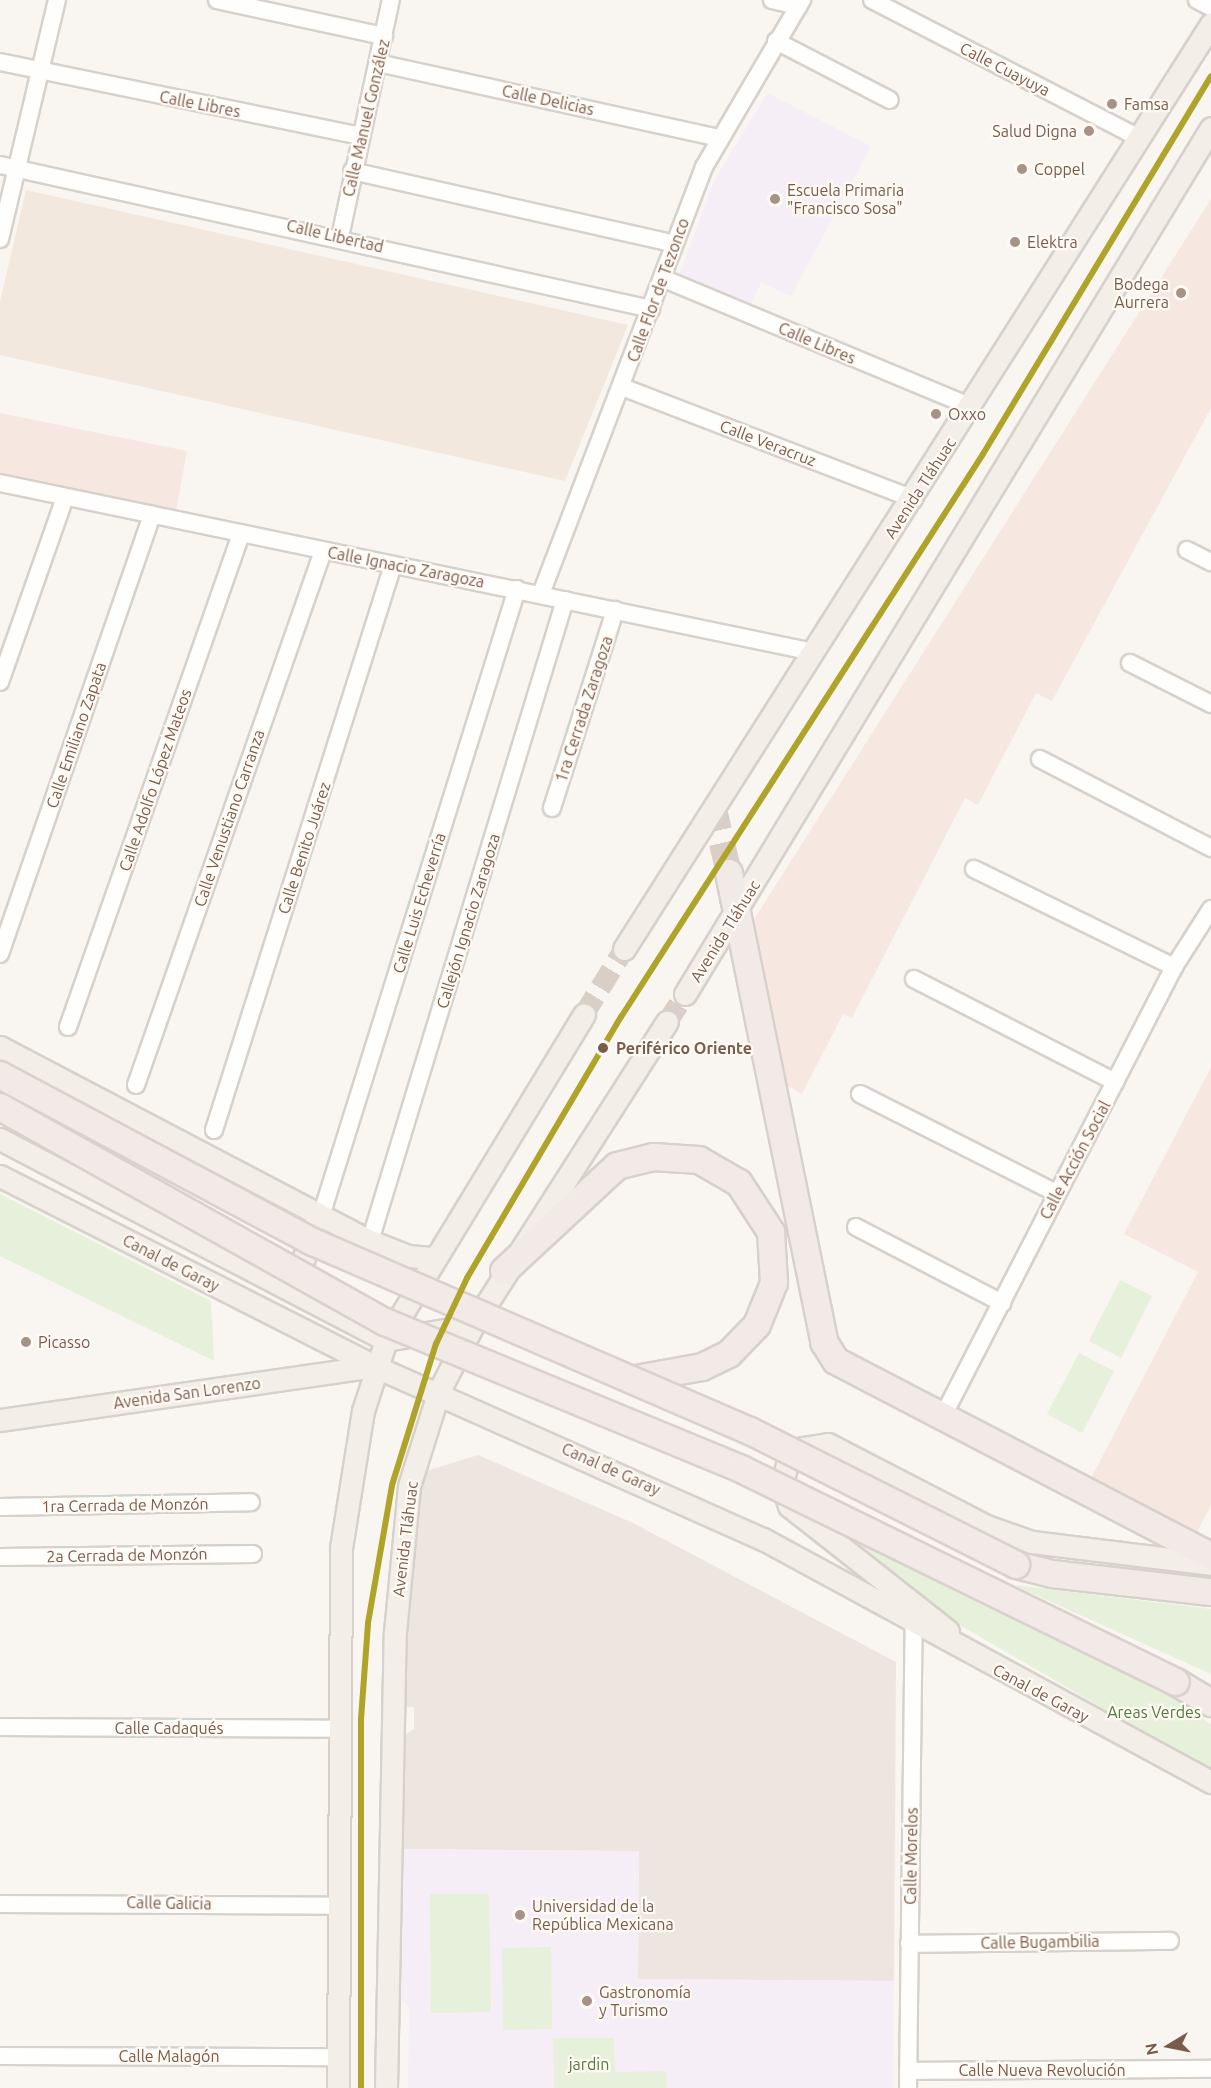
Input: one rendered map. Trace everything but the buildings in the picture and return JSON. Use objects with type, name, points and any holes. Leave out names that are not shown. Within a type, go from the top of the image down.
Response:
[{"type":"highway","points":[[729,873],[739,912],[824,1342],[836,1361],[944,1414],[1211,1556]]},
{"type":"highway","points":[[0,1075],[313,1242],[636,1379],[1016,1565],[1052,1574],[1211,1592]]},
{"type":"highway","points":[[0,1107],[386,1322],[741,1469],[1176,1682],[1211,1703]]},
{"type":"highway","points":[[504,1271],[617,1166],[653,1157],[699,1160],[739,1183],[771,1232],[774,1283],[757,1325],[729,1354],[702,1367],[636,1379]]},
{"type":"main road","name":"Avenida Tláhuac","points":[[624,949],[813,652],[914,499],[1211,24]]},
{"type":"main road","name":"Avenida Tláhuac","points":[[685,994],[739,912],[1211,128]]},
{"type":"main road","points":[[338,2088],[337,1729],[341,1548],[374,1366],[386,1340],[433,1258],[584,1014]]},
{"type":"main road","name":"Avenida Tláhuac","points":[[386,2088],[396,1610],[410,1486],[439,1391],[473,1325],[504,1271],[666,1022]]},
{"type":"main road","points":[[0,1047],[370,1241],[408,1256],[433,1258]]},
{"type":"main road","points":[[0,1139],[386,1340],[473,1325]]},
{"type":"main road","name":"Canal de Garay","points":[[0,1176],[374,1366],[439,1391],[720,1518],[1000,1672],[1211,1782]]},
{"type":"main road","points":[[263,1276],[296,1269],[307,1255],[314,1212]]},
{"type":"main road","name":"Avenida San Lorenzo","points":[[0,1420],[374,1366]]},
{"type":"main road","points":[[1000,1672],[789,1506],[782,1483],[787,1464],[803,1448],[828,1444],[986,1526],[1032,1542],[1211,1564]]},
{"type":"street","points":[[1,233],[57,0]]},
{"type":"street","points":[[217,0],[384,36]]},
{"type":"street","name":"Calle Manuel González","points":[[340,237],[352,171],[391,0]]},
{"type":"street","points":[[772,0],[800,3]]},
{"type":"street","name":"Calle Cuayuya","points":[[872,0],[1139,138]]},
{"type":"street","points":[[1197,0],[1211,7]]},
{"type":"street","name":"Calle Flor de Tezonco","points":[[541,594],[718,138],[800,3]]},
{"type":"street","points":[[776,41],[890,100]]},
{"type":"street","name":"Calle Libres","points":[[0,62],[361,136]]},
{"type":"street","name":"Calle Delicias","points":[[378,63],[718,138]]},
{"type":"street","name":"Calle Libertad","points":[[0,165],[340,237],[651,309]]},
{"type":"street","points":[[352,171],[675,244]]},
{"type":"street","name":"Calle Libres","points":[[662,278],[972,407]]},
{"type":"street","name":"Calle Veracruz","points":[[622,387],[914,499]]},
{"type":"street","name":"Calle Ignacio Zaragoza","points":[[0,483],[813,652]]},
{"type":"street","points":[[0,682],[65,497]]},
{"type":"street","name":"Calle Emiliano Zapata","points":[[0,954],[152,515]]},
{"type":"street","name":"Calle Adolfo López Mateos","points":[[68,1027],[241,534]]},
{"type":"street","points":[[1187,550],[1211,562]]},
{"type":"street","name":"Calle Venustiano Carranza","points":[[136,1085],[323,551]]},
{"type":"street","name":"Calle Benito Juárez","points":[[214,1130],[393,565]]},
{"type":"street","name":"Calle Luis Echeverría","points":[[314,1212],[517,589]]},
{"type":"street","name":"Callejón Ignacio Zaragoza","points":[[370,1241],[566,600]]},
{"type":"street","name":"1ra Cerrada Zaragoza","points":[[552,808],[615,610]]},
{"type":"street","points":[[1130,663],[1211,704]]},
{"type":"street","points":[[1040,759],[1211,848]]},
{"type":"street","points":[[974,869],[1174,967]]},
{"type":"street","name":"Calle Acción Social","points":[[944,1414],[1174,967],[1211,909]]},
{"type":"street","points":[[914,979],[1115,1082]]},
{"type":"street","points":[[861,1094],[1056,1193]]},
{"type":"street","points":[[856,1227],[1002,1303]]},
{"type":"street","name":"1ra Cerrada de Monzón","points":[[0,1507],[250,1502]]},
{"type":"street","name":"2a Cerrada de Monzón","points":[[0,1557],[253,1554]]},
{"type":"street","name":"Calle Morelos","points":[[908,2080],[914,1624]]},
{"type":"street","name":"Calle Cadaqués","points":[[0,1727],[337,1729]]},
{"type":"street","name":"Calle Galicia","points":[[0,1904],[337,1906]]},
{"type":"street","name":"Calle Bugambilia","points":[[909,1944],[1170,1941]]},
{"type":"street","name":"Calle Malagón","points":[[0,2056],[338,2057]]},
{"type":"street","name":"Calle Nueva Revolución","points":[[908,2080],[1211,2069]]},
{"type":"shaded area","name":"Escuela Primaria \"Francisco Sosa\"","points":[[767,93],[871,146],[791,296],[761,283],[749,308],[678,278],[714,181]]},
{"type":"shaded area","points":[[26,190],[628,325],[565,481],[0,355],[0,302]]},
{"type":"shaded area","points":[[1211,199],[1211,408],[1052,701],[1036,693],[978,805],[965,798],[852,1018],[843,1014],[802,1094],[784,1084],[751,924]]},
{"type":"shaded area","points":[[0,413],[187,451],[176,511],[0,476]]},
{"type":"shaded area","points":[[1211,1067],[1211,1505],[1193,1540],[1088,1484],[1198,1272],[1124,1234]]},
{"type":"shaded area","points":[[478,1455],[633,1523],[896,1662],[894,1981],[638,1979],[639,1851],[401,1849],[402,1737],[414,1729],[414,1707],[400,1707],[413,1516],[423,1472]]},
{"type":"shaded area","name":"Universidad de la República Mexicana","points":[[401,1849],[639,1851],[638,1979],[894,1981],[893,2088],[408,2088],[409,2007],[401,1999]]},
{"type":"green space","points":[[0,1194],[211,1301],[214,1361],[0,1256]]},
{"type":"green space","points":[[1120,1280],[1152,1296],[1121,1358],[1089,1341]]},
{"type":"green space","points":[[1079,1353],[1114,1371],[1082,1433],[1047,1414]]},
{"type":"green space","name":"Areas Verdes","points":[[819,1516],[1173,1695],[1211,1725],[1211,1771],[955,1622]]},
{"type":"green space","points":[[1014,1585],[1211,1609],[1211,1674]]},
{"type":"green space","points":[[430,1894],[489,1894],[491,2012],[431,2013]]},
{"type":"green space","points":[[551,1947],[552,2029],[503,2030],[502,1948]]},
{"type":"green space","name":"jardin","points":[[553,2038],[614,2038],[615,2072],[666,2071],[667,2088],[554,2088]]},
{"type":"tunnel","points":[[713,805],[729,873]]},
{"type":"tunnel","points":[[584,1014],[624,949]]},
{"type":"tunnel","points":[[667,1022],[685,994]]},
{"type":"transit line","points":[[361,2088],[361,1719],[368,1623],[392,1485],[436,1344],[467,1278],[621,1017],[983,454],[1211,76]]},
{"type":"place","name":"Famsa","points":[[1112,104]]},
{"type":"place","name":"Salud Digna","points":[[1089,131]]},
{"type":"place","name":"Coppel","points":[[1022,169]]},
{"type":"place","name":"Escuela Primaria \"Francisco Sosa\"","points":[[775,199]]},
{"type":"place","name":"Elektra","points":[[1015,242]]},
{"type":"place","name":"Bodega Aurrera","points":[[1181,293]]},
{"type":"place","name":"Oxxo","points":[[936,414]]},
{"type":"place","name":"Periférico Oriente","points":[[603,1048]]},
{"type":"place","name":"Picasso","points":[[26,1342]]},
{"type":"place","name":"Universidad de la República Mexicana","points":[[520,1915]]},
{"type":"place","name":"Gastronomía y Turismo","points":[[587,2001]]}]
